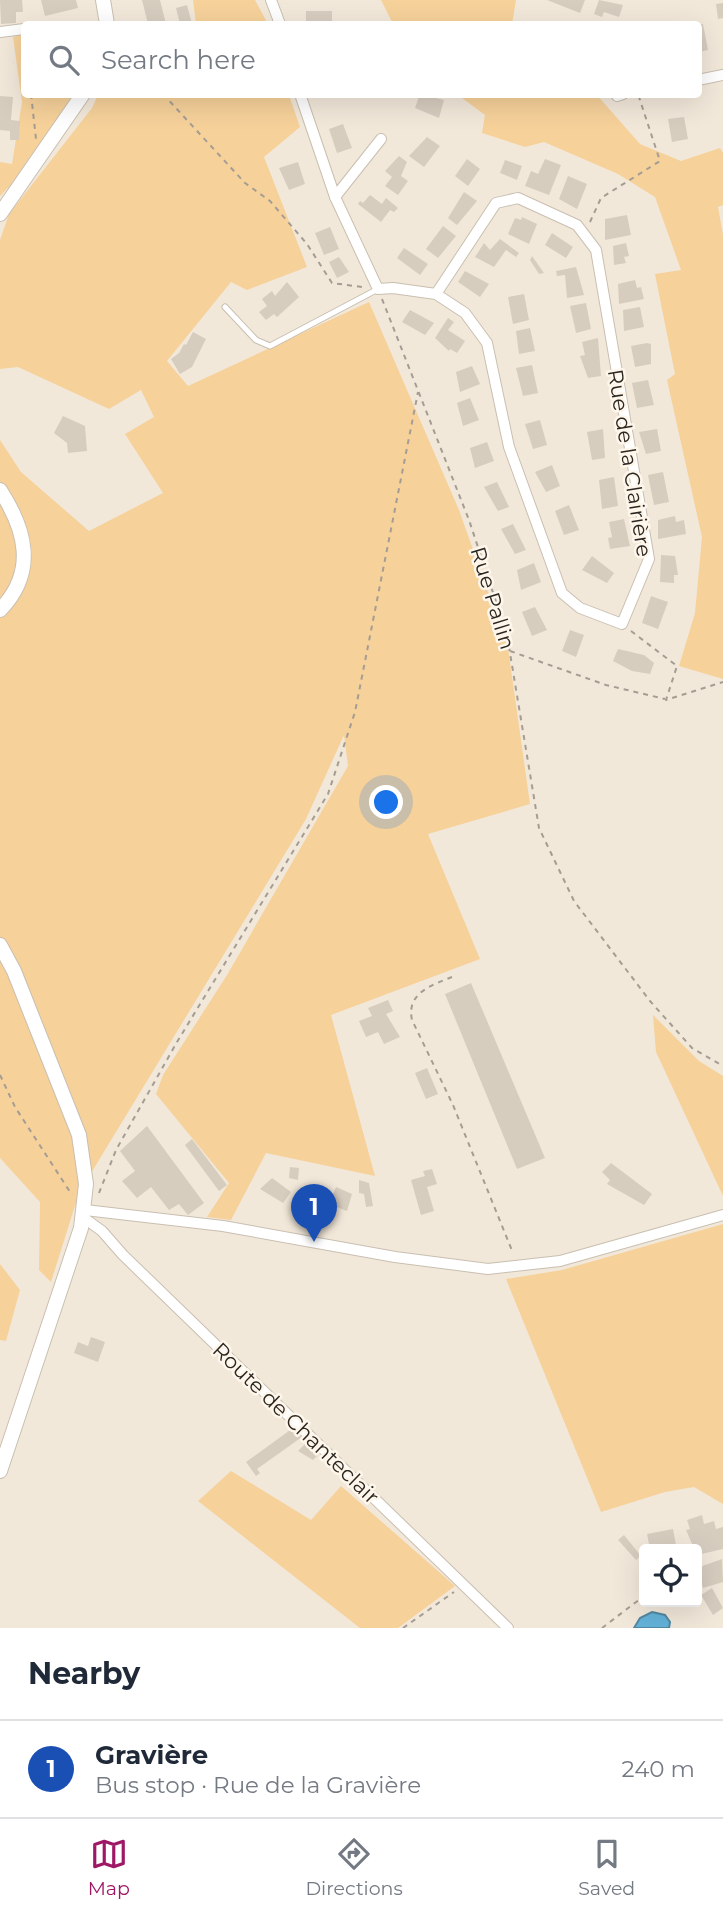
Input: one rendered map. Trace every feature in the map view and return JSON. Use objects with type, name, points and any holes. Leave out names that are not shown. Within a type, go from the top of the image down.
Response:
[{"type":"street","points":[[103,0],[106,21]]},
{"type":"street","points":[[271,0],[279,21]]},
{"type":"street","points":[[0,32],[21,29]]},
{"type":"street","points":[[702,79],[723,75]]},
{"type":"street","points":[[0,214],[80,98]]},
{"type":"street","points":[[301,98],[335,197],[378,289],[393,288],[436,294],[465,313],[488,343],[509,447],[562,593],[580,608],[622,624]]},
{"type":"street","points":[[335,197],[381,139]]},
{"type":"street","name":"Rue de la Clairière","points":[[436,294],[496,203],[518,198],[576,225],[596,250],[649,559],[622,624]]},
{"type":"street","points":[[0,491],[22,530],[25,552],[23,569],[8,602],[0,610]]},
{"type":"street","points":[[0,945],[14,971],[79,1135],[86,1184],[85,1214],[0,1471]]},
{"type":"street","points":[[85,1214],[223,1226],[463,1267],[514,1268],[560,1261],[723,1215]]},
{"type":"street","name":"Route de Chanteclair","points":[[85,1214],[123,1255],[508,1628]]},
{"type":"lane","points":[[225,307],[256,340],[270,346],[378,289]]},
{"type":"path","points":[[31,98],[39,160]]},
{"type":"path","points":[[167,98],[236,174],[270,201],[307,244],[332,283],[378,289]]},
{"type":"path","points":[[593,219],[601,198],[660,161],[639,98]]},
{"type":"path","name":"Rue Pallin","points":[[378,289],[469,520],[510,651],[539,828],[574,901],[650,1001],[692,1048],[723,1066]]},
{"type":"path","points":[[0,1075],[22,1118],[85,1214],[97,1200],[116,1150],[177,1042],[328,794],[355,712],[418,391]]},
{"type":"path","points":[[622,624],[677,666],[666,700]]},
{"type":"path","points":[[510,651],[606,685],[666,700],[723,682]]},
{"type":"path","points":[[452,977],[432,985],[415,997],[411,1006],[412,1020],[453,1105],[508,1236],[514,1268]]},
{"type":"path","points":[[403,1628],[463,1585]]},
{"type":"path","points":[[603,1628],[639,1600]]},
{"type":"shaded area","points":[[193,0],[255,0],[266,21],[196,21]]},
{"type":"shaded area","points":[[381,0],[516,0],[512,21],[392,21]]},
{"type":"shaded area","points":[[21,35],[21,95],[13,37]]},
{"type":"shaded area","points":[[21,98],[78,98],[41,154],[0,196],[0,162],[12,164]]},
{"type":"shaded area","points":[[97,98],[290,98],[300,127],[264,157],[307,267],[247,290],[231,282],[167,361],[188,386],[369,302],[459,510],[508,648],[530,804],[428,834],[480,959],[331,1015],[375,1176],[266,1153],[231,1220],[207,1217],[229,1183],[156,1094],[163,1075],[227,975],[348,766],[344,735],[306,819],[79,1193],[51,1282],[39,1270],[40,1202],[0,1158],[0,440],[21,472],[89,531],[163,493],[125,434],[154,417],[141,390],[109,409],[18,367],[0,369],[0,240],[9,214],[92,108]]},
{"type":"shaded area","points":[[462,98],[600,98],[640,144],[681,161],[720,148],[723,153],[723,205],[718,207],[723,235],[723,679],[679,666],[695,613],[702,537],[667,380],[675,374],[655,274],[681,270],[655,197],[618,174],[544,142],[525,147],[482,133],[485,115]]},
{"type":"shaded area","points":[[653,1015],[699,1061],[723,1076],[723,1196],[656,1052]]},
{"type":"shaded area","points":[[723,1224],[723,1504],[694,1487],[665,1492],[601,1512],[506,1279],[562,1270]]},
{"type":"shaded area","points":[[0,1264],[20,1290],[6,1341],[0,1340]]},
{"type":"shaded area","points":[[231,1471],[311,1520],[341,1486],[455,1586],[398,1628],[360,1628],[198,1501]]},
{"type":"water","points":[[652,1612],[665,1615],[670,1622],[669,1628],[634,1628],[640,1618]]},
{"type":"building","points":[[0,0],[22,0],[23,12],[16,12],[16,23],[1,24]]},
{"type":"building","points":[[41,0],[76,0],[78,8],[45,16]]},
{"type":"building","points":[[142,0],[160,0],[165,21],[147,21]]},
{"type":"building","points":[[547,0],[585,0],[580,13]]},
{"type":"building","points":[[599,0],[623,5],[619,17],[604,12],[602,17],[594,14]]},
{"type":"building","points":[[723,3],[723,18],[718,19],[716,4]]},
{"type":"building","points":[[187,5],[191,21],[179,21],[176,8]]},
{"type":"building","points":[[306,11],[332,11],[332,21],[306,21]]},
{"type":"building","points":[[702,24],[703,24],[708,50],[702,51]]},
{"type":"building","points":[[0,96],[13,97],[11,120],[20,121],[19,140],[10,140],[10,131],[0,130]]},
{"type":"building","points":[[419,98],[444,100],[439,118],[415,108]]},
{"type":"building","points":[[684,117],[688,139],[672,142],[668,119]]},
{"type":"building","points":[[343,124],[352,148],[337,153],[329,129]]},
{"type":"building","points":[[427,137],[440,146],[424,167],[409,156]]},
{"type":"building","points":[[399,156],[407,162],[401,176],[408,181],[398,195],[385,186],[392,177],[385,171]]},
{"type":"building","points":[[467,159],[480,169],[468,186],[455,176]]},
{"type":"building","points":[[545,159],[561,165],[549,195],[525,186],[531,171],[538,174]]},
{"type":"building","points":[[505,160],[522,166],[517,180],[500,173]]},
{"type":"building","points":[[298,162],[305,184],[289,190],[279,168]]},
{"type":"building","points":[[568,176],[587,184],[577,209],[559,199]]},
{"type":"building","points":[[464,192],[477,201],[457,225],[448,218]]},
{"type":"building","points":[[370,195],[382,204],[386,198],[398,208],[394,212],[390,210],[381,222],[358,204],[360,201],[363,203]]},
{"type":"building","points":[[627,215],[631,235],[605,240],[605,219]]},
{"type":"building","points":[[522,217],[537,224],[529,244],[508,234],[515,218],[521,220]]},
{"type":"building","points":[[443,226],[456,236],[438,258],[426,249]]},
{"type":"building","points":[[330,227],[339,249],[324,255],[315,233]]},
{"type":"building","points":[[552,233],[573,247],[566,258],[545,245]]},
{"type":"building","points":[[500,239],[519,253],[516,257],[506,250],[494,267],[475,257],[484,243],[490,250]]},
{"type":"building","points":[[626,243],[629,256],[624,257],[626,263],[614,265],[613,246]]},
{"type":"building","points":[[404,248],[428,264],[420,275],[397,258]]},
{"type":"building","points":[[532,256],[544,273],[539,274],[530,260]]},
{"type":"building","points":[[339,257],[349,272],[337,278],[329,262]]},
{"type":"building","points":[[576,267],[584,295],[567,298],[565,275],[557,276],[556,271]]},
{"type":"building","points":[[465,271],[489,284],[480,297],[458,282]]},
{"type":"building","points":[[635,280],[637,288],[641,287],[644,299],[619,304],[618,284]]},
{"type":"building","points":[[287,282],[299,297],[277,317],[274,314],[266,320],[259,312],[267,306],[262,299],[272,291],[275,296]]},
{"type":"building","points":[[524,294],[529,320],[513,324],[508,297]]},
{"type":"building","points":[[586,303],[591,329],[576,333],[570,306]]},
{"type":"building","points":[[640,307],[644,327],[624,331],[623,310]]},
{"type":"building","points":[[410,310],[434,323],[425,335],[402,322]]},
{"type":"building","points":[[448,318],[454,322],[448,330],[465,341],[457,353],[450,349],[449,351],[435,338]]},
{"type":"building","points":[[530,328],[535,351],[519,354],[516,331]]},
{"type":"building","points":[[193,332],[206,339],[192,367],[180,374],[171,359],[186,345]]},
{"type":"building","points":[[598,338],[601,376],[588,378],[580,356],[585,355],[582,342]]},
{"type":"building","points":[[651,344],[651,364],[635,367],[631,346]]},
{"type":"building","points":[[532,365],[538,393],[523,396],[516,368]]},
{"type":"building","points":[[472,366],[480,384],[460,392],[456,372]]},
{"type":"building","points":[[648,380],[654,405],[637,408],[632,383]]},
{"type":"building","points":[[470,398],[479,420],[463,426],[457,403]]},
{"type":"building","points":[[63,416],[85,426],[87,451],[68,453],[67,443],[54,433]]},
{"type":"building","points":[[540,420],[547,445],[533,449],[525,424]]},
{"type":"building","points":[[603,429],[605,458],[592,460],[587,432]]},
{"type":"building","points":[[657,429],[661,451],[646,454],[639,432]]},
{"type":"building","points":[[487,442],[494,461],[475,468],[470,448]]},
{"type":"building","points":[[552,465],[560,486],[546,492],[535,472]]},
{"type":"building","points":[[663,472],[669,502],[654,505],[648,475]]},
{"type":"building","points":[[614,477],[618,506],[602,509],[599,480]]},
{"type":"building","points":[[497,482],[509,507],[498,511],[484,487]]},
{"type":"building","points":[[569,505],[579,530],[564,535],[555,511]]},
{"type":"building","points":[[675,516],[676,522],[684,520],[686,534],[658,539],[658,520]]},
{"type":"building","points":[[624,519],[630,546],[610,549],[608,538],[612,537],[609,522]]},
{"type":"building","points":[[513,524],[526,550],[515,554],[501,529]]},
{"type":"building","points":[[661,555],[675,556],[678,575],[674,575],[674,583],[660,582]]},
{"type":"building","points":[[592,556],[614,573],[607,583],[582,570]]},
{"type":"building","points":[[534,563],[541,582],[521,590],[517,570]]},
{"type":"building","points":[[651,596],[668,602],[658,629],[642,623]]},
{"type":"building","points":[[535,607],[547,630],[532,636],[522,612]]},
{"type":"building","points":[[570,630],[584,635],[576,657],[562,651]]},
{"type":"building","points":[[618,649],[644,655],[654,663],[650,674],[632,671],[613,661]]},
{"type":"building","points":[[471,983],[545,1158],[517,1169],[445,994]]},
{"type":"building","points":[[388,1000],[393,1011],[386,1014],[400,1037],[384,1044],[378,1032],[366,1037],[359,1021],[372,1016],[368,1008]]},
{"type":"building","points":[[427,1068],[438,1094],[426,1099],[415,1073]]},
{"type":"building","points":[[147,1126],[204,1203],[188,1215],[179,1204],[169,1210],[151,1187],[137,1198],[122,1181],[135,1171],[120,1151]]},
{"type":"building","points":[[192,1139],[227,1185],[219,1191],[185,1145]]},
{"type":"building","points":[[611,1163],[652,1194],[644,1205],[607,1184],[610,1180],[602,1172]]},
{"type":"building","points":[[290,1167],[299,1168],[298,1180],[289,1178]]},
{"type":"building","points":[[432,1169],[437,1184],[427,1187],[434,1211],[421,1215],[411,1180],[425,1176],[423,1171]]},
{"type":"building","points":[[272,1178],[291,1192],[283,1203],[260,1189]]},
{"type":"building","points":[[359,1180],[369,1183],[373,1206],[366,1207],[364,1194],[359,1193]]},
{"type":"building","points":[[336,1187],[352,1194],[347,1211],[329,1204]]},
{"type":"building","points":[[91,1337],[105,1342],[98,1362],[74,1353],[78,1342],[88,1346]]},
{"type":"building","points":[[293,1428],[302,1437],[257,1469],[260,1473],[256,1476],[246,1462]]},
{"type":"building","points":[[307,1442],[319,1454],[313,1460],[298,1451]]},
{"type":"building","points":[[702,1515],[704,1524],[714,1521],[716,1529],[723,1527],[723,1549],[702,1554],[702,1544],[692,1544],[686,1530],[690,1529],[687,1520]]},
{"type":"building","points":[[673,1529],[676,1544],[649,1544],[647,1534]]},
{"type":"building","points":[[624,1535],[639,1554],[639,1558],[636,1560],[618,1540]]},
{"type":"building","points":[[722,1559],[723,1582],[703,1588],[702,1566]]},
{"type":"building","points":[[712,1588],[723,1608],[713,1615],[702,1594]]},
{"type":"place","name":"Gravière","points":[[314,1242]]}]
